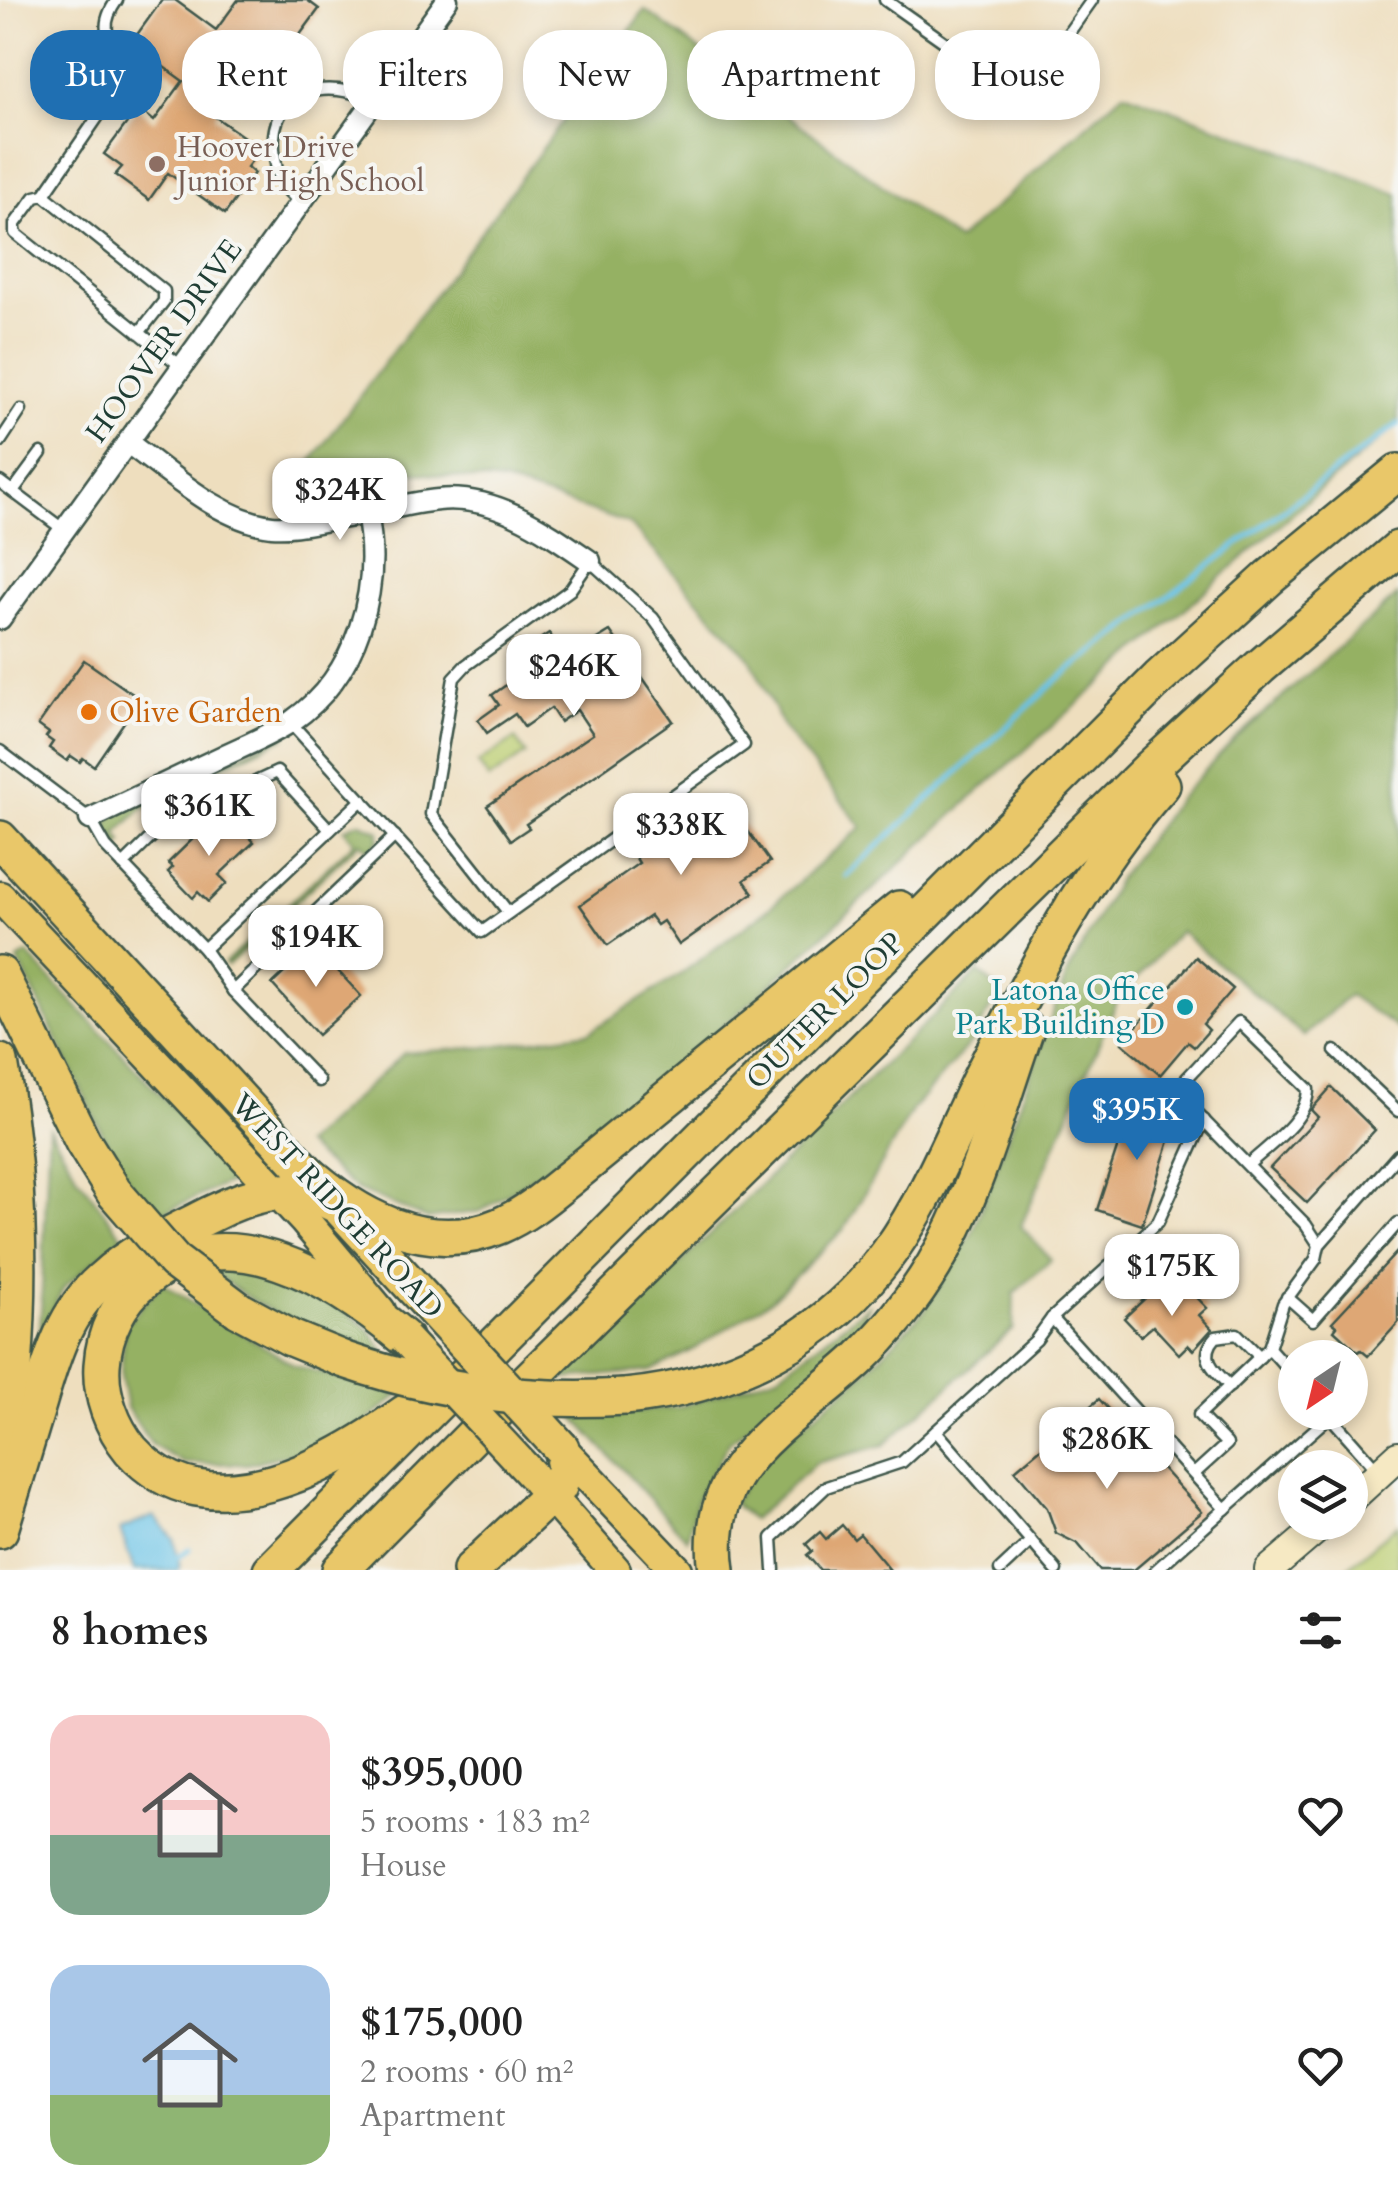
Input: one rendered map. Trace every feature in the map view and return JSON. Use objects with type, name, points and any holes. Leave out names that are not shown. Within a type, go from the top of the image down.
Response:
[{"type":"highway","name":"OUTER LOOP","points":[[271,1570],[1076,760],[1236,606],[1398,472]]},
{"type":"highway","name":"OUTER LOOP","points":[[340,1570],[1160,759],[1386,559]]},
{"type":"highway","points":[[0,974],[83,1142],[114,1192],[174,1260],[239,1310],[344,1360],[426,1383],[562,1399],[625,1397],[685,1388],[745,1368],[808,1332],[860,1287],[891,1250],[910,1219],[1032,977],[1127,827],[1158,789],[1386,559]]},
{"type":"highway","points":[[0,1530],[54,1352],[84,1297],[109,1272],[226,1207],[289,1179],[409,1232],[460,1236],[491,1230],[516,1218],[825,970],[1076,760]]},
{"type":"highway","name":"WEST RIDGE ROAD","points":[[0,839],[289,1179],[308,1193],[338,1206],[561,1448]]},
{"type":"highway","points":[[717,1570],[717,1517],[734,1473],[762,1442],[886,1332],[941,1252],[970,1191],[1048,972],[1089,884]]},
{"type":"highway","points":[[0,1062],[14,1188],[18,1287],[14,1379],[0,1480]]},
{"type":"highway","points":[[404,1338],[340,1290],[294,1267],[241,1254],[197,1255],[149,1276],[122,1304],[104,1348],[105,1399],[126,1443],[166,1477],[211,1488],[261,1486],[320,1466],[366,1441],[437,1389],[510,1327]]},
{"type":"highway","points":[[471,1570],[541,1486],[564,1477],[566,1462],[561,1448]]},
{"type":"main road","name":"WEST RIDGE ROAD","points":[[0,897],[289,1179],[404,1338],[615,1570]]},
{"type":"main road","name":"WEST RIDGE ROAD","points":[[561,1448],[677,1570]]},
{"type":"street","name":"HOOVER DRIVE","points":[[425,30],[447,0]]},
{"type":"street","name":"HOOVER DRIVE","points":[[4,606],[64,531],[360,120]]},
{"type":"street","points":[[128,443],[235,515],[273,526],[440,500],[492,505],[547,532],[590,560]]},
{"type":"street","points":[[90,819],[290,722],[326,688],[361,626],[373,569],[367,514]]},
{"type":"street","points":[[1368,1484],[1389,1465]]},
{"type":"street","points":[[1268,1570],[1304,1540]]},
{"type":"lane","points":[[117,0],[105,16],[104,28],[128,73],[44,195],[35,197],[14,224],[15,233],[182,367]]},
{"type":"lane","points":[[884,0],[1007,86],[1028,90],[1092,0]]},
{"type":"lane","points":[[300,202],[280,184],[277,174],[273,137],[279,112],[294,98],[343,90]]},
{"type":"lane","points":[[44,195],[164,290],[164,301],[139,333]]},
{"type":"lane","points":[[0,442],[22,410]]},
{"type":"lane","points":[[12,491],[42,452]]},
{"type":"lane","points":[[0,482],[64,531]]},
{"type":"lane","points":[[290,722],[482,932],[744,745],[654,618],[590,560],[570,590],[465,666],[454,678],[450,691],[430,814],[508,912]]},
{"type":"lane","points":[[0,752],[90,819],[106,847],[204,949],[233,990],[319,1081]]},
{"type":"lane","points":[[124,865],[188,806],[234,792],[278,772],[330,830]]},
{"type":"lane","points":[[204,949],[362,800]]},
{"type":"lane","points":[[233,990],[395,836]]},
{"type":"lane","points":[[1248,1165],[1302,1114],[1308,1089],[1238,1022],[1175,1091],[1306,1225],[1318,1245]]},
{"type":"lane","points":[[1334,1051],[1398,1111]]},
{"type":"lane","points":[[774,1570],[772,1538],[826,1487],[902,1462],[1158,1222],[1204,1120]]},
{"type":"lane","points":[[1194,1474],[1227,1444],[1199,1415],[1264,1353],[1287,1297],[1316,1258],[1318,1245],[1398,1155]]},
{"type":"lane","points":[[1287,1297],[1312,1320],[1398,1223]]},
{"type":"lane","points":[[1052,1318],[1225,1509]]},
{"type":"lane","points":[[1230,1386],[1209,1364],[1208,1349],[1216,1337],[1236,1334],[1278,1364]]},
{"type":"lane","points":[[1156,1570],[1311,1430]]},
{"type":"lane","points":[[1347,1430],[1389,1465]]},
{"type":"lane","points":[[936,1431],[1056,1570]]},
{"type":"lane","points":[[1000,1570],[1031,1541]]},
{"type":"green space","points":[[645,10],[687,41],[687,120],[794,120],[957,241],[1093,120],[1100,120],[1100,113],[1124,92],[1398,194],[1398,425],[971,798],[755,999],[579,1147],[481,1211],[428,1219],[357,1190],[304,1145],[404,1053],[487,1047],[589,1032],[681,974],[762,914],[862,827],[784,729],[750,658],[630,524],[504,482],[311,462],[564,120],[667,120],[667,30],[630,30]]},
{"type":"green space","points":[[1398,595],[1398,1029],[1349,995],[1304,1036],[1180,931],[1117,1001],[1021,1226],[1051,1260],[1014,1293],[1013,1329],[884,1445],[816,1463],[752,1520],[733,1503],[758,1462],[861,1376],[925,1310],[974,1229],[1066,977],[1118,879],[1178,799],[1236,738]]},
{"type":"green space","points":[[283,734],[285,737],[199,777],[208,789],[160,819],[146,805],[116,834],[123,842],[116,848],[107,839],[108,822],[115,814]]},
{"type":"green space","points":[[515,739],[526,754],[489,779],[478,763]]},
{"type":"green space","points":[[359,822],[379,831],[379,841],[369,851],[360,842],[227,966],[225,963],[355,842],[344,829]]},
{"type":"green space","points":[[27,954],[193,1129],[232,1181],[154,1217],[117,1163],[18,960]]},
{"type":"green space","points":[[978,972],[1000,991],[972,1041],[913,1109],[844,1229],[771,1300],[692,1350],[650,1371],[562,1379]]},
{"type":"green space","points":[[49,1128],[78,1177],[123,1237],[64,1287],[40,1334]]},
{"type":"green space","points":[[228,1268],[282,1283],[338,1307],[367,1328],[390,1361],[275,1313],[212,1271]]},
{"type":"green space","points":[[162,1283],[294,1365],[399,1395],[362,1425],[312,1449],[247,1464],[184,1463],[152,1445],[127,1408],[121,1375],[125,1325]]},
{"type":"green space","points":[[868,1306],[850,1348],[729,1442],[697,1500],[687,1539],[574,1417],[679,1407],[778,1375]]},
{"type":"green space","points":[[1398,1524],[1398,1570],[1345,1570]]},
{"type":"water","points":[[154,1516],[174,1539],[178,1570],[134,1570],[120,1530]]},
{"type":"building","points":[[162,0],[175,0],[216,30],[182,30],[182,80],[162,66],[162,30],[140,30]]},
{"type":"building","points":[[238,0],[307,0],[319,9],[304,30],[216,30]]},
{"type":"building","points":[[182,82],[182,120],[220,120],[261,149],[247,167],[254,173],[225,214],[168,173],[149,200],[115,175],[122,167],[104,154],[129,120],[162,120],[162,110]]},
{"type":"building","points":[[610,631],[673,721],[526,824],[529,828],[511,840],[487,806],[593,734],[577,710],[560,722],[551,708],[524,727],[515,714],[487,733],[478,720],[499,705],[492,695],[526,671],[516,655],[549,633],[566,658]]},
{"type":"building","name":"Olive Garden","points":[[84,660],[140,699],[94,766],[83,758],[80,762],[71,756],[67,761],[49,748],[53,742],[46,737],[49,733],[38,725]]},
{"type":"building","points":[[725,799],[770,862],[744,880],[753,893],[679,945],[663,921],[657,925],[650,916],[608,945],[580,905],[639,863],[636,858],[647,850],[635,833],[649,824],[660,838],[671,831],[674,835]]},
{"type":"building","points":[[228,815],[254,842],[219,875],[227,883],[208,902],[198,892],[193,898],[168,872],[173,867],[168,863],[200,832],[205,837]]},
{"type":"building","points":[[314,945],[361,996],[318,1035],[272,984]]},
{"type":"building","name":"Latona Office Park Building D","points":[[1196,957],[1233,989],[1203,1024],[1209,1030],[1194,1047],[1188,1042],[1160,1075],[1122,1043]]},
{"type":"building","points":[[1331,1087],[1375,1130],[1307,1203],[1270,1168],[1318,1117],[1311,1110]]},
{"type":"building","points":[[1132,1102],[1177,1116],[1142,1225],[1097,1210]]},
{"type":"building","points":[[1398,1251],[1398,1323],[1368,1356],[1368,1340],[1345,1340],[1334,1330],[1337,1326],[1332,1322]]},
{"type":"building","points":[[1185,1285],[1207,1308],[1199,1315],[1212,1329],[1193,1350],[1188,1345],[1179,1354],[1153,1326],[1141,1336],[1124,1318],[1155,1289],[1167,1302]]},
{"type":"building","points":[[1099,1399],[1202,1512],[1134,1570],[1100,1570],[1078,1544],[1056,1533],[1047,1508],[1015,1470]]},
{"type":"building","points":[[842,1525],[854,1539],[860,1534],[890,1570],[820,1570],[807,1555],[812,1551],[806,1544],[820,1532],[826,1539]]},
{"type":"waterway","points":[[846,876],[1058,679],[1398,424]]},
{"type":"waterway","points":[[175,1559],[189,1549]]},
{"type":"place","name":"Hoover Drive Junior High School","points":[[157,164]]},
{"type":"place","name":"Olive Garden","points":[[89,712]]},
{"type":"place","name":"Latona Office Park Building D","points":[[1185,1007]]}]
